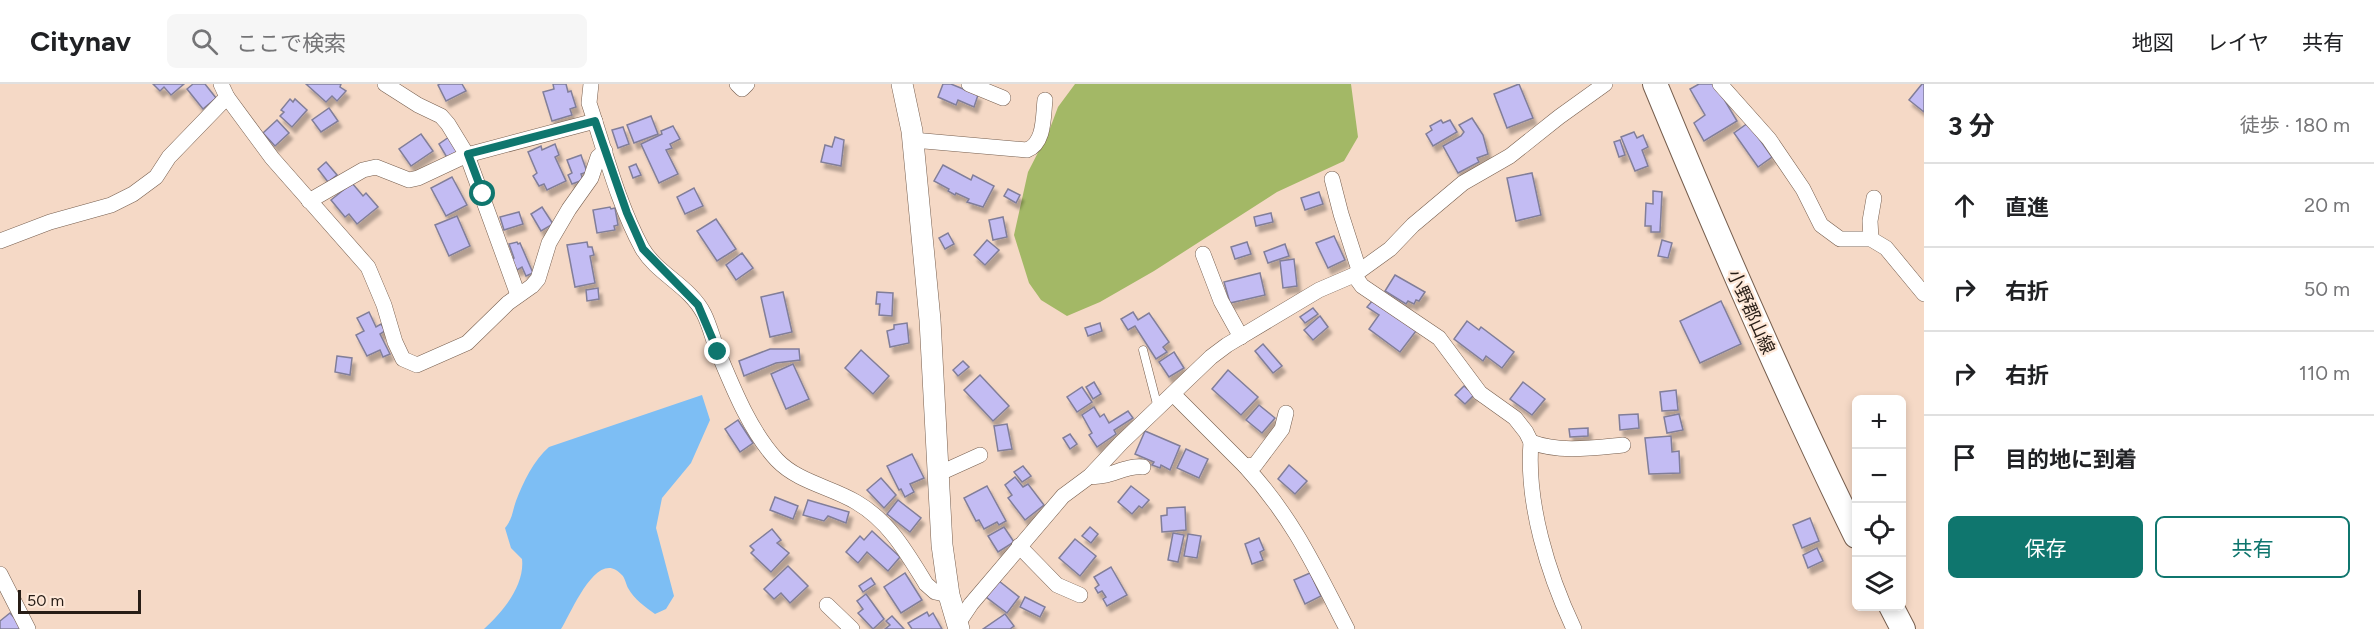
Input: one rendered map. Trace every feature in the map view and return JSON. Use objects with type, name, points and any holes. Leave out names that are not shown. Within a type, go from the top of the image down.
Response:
[{"type":"main road","name":"小野郡山線","points":[[1655,84],[1725,254],[1800,421],[1852,526]]},
{"type":"main road","points":[[1894,611],[1903,629]]},
{"type":"street","points":[[385,84],[418,105],[441,116],[468,154],[518,295]]},
{"type":"street","points":[[591,84],[589,103],[627,213],[643,249],[698,305],[735,389],[757,432],[774,457],[792,472],[872,512],[886,524],[926,584],[935,592],[949,595]]},
{"type":"street","points":[[737,84],[742,89],[747,84]]},
{"type":"street","points":[[902,84],[913,140],[930,320],[942,545],[949,595],[958,627]]},
{"type":"street","points":[[969,84],[1003,98]]},
{"type":"street","points":[[958,627],[972,604],[1063,496],[1090,476],[1211,357],[1319,290],[1357,273],[1390,249],[1413,225],[1463,183],[1510,156],[1605,84]]},
{"type":"street","points":[[1720,84],[1768,139],[1803,189],[1821,225],[1840,239],[1871,239],[1886,248],[1924,294]]},
{"type":"street","points":[[0,241],[50,222],[111,205],[133,194],[156,177],[169,157],[224,91],[272,158],[368,267],[384,305],[394,342],[404,359],[417,364],[467,343],[518,295],[532,286],[538,279],[549,243],[569,208],[591,178],[598,158],[605,151]]},
{"type":"street","points":[[913,140],[1027,150],[1036,144],[1041,133],[1045,100]]},
{"type":"street","points":[[309,201],[363,170],[376,167],[409,180],[468,154],[595,121]]},
{"type":"street","points":[[1332,178],[1362,286],[1440,338],[1480,393],[1515,418],[1526,432],[1531,442],[1529,464],[1540,536],[1560,600],[1574,629]]},
{"type":"street","points":[[1871,239],[1870,221],[1874,198]]},
{"type":"street","points":[[1203,254],[1221,301],[1241,337]]},
{"type":"street","points":[[1173,394],[1266,489],[1306,546],[1347,629]]},
{"type":"street","points":[[1245,466],[1255,465],[1282,429],[1286,413]]},
{"type":"street","points":[[1531,442],[1541,446],[1570,450],[1623,446]]},
{"type":"street","points":[[938,474],[980,455]]},
{"type":"street","points":[[1090,476],[1102,478],[1132,466],[1143,466]]},
{"type":"street","points":[[1019,546],[1058,585],[1080,595]]},
{"type":"street","points":[[0,574],[28,629]]},
{"type":"street","points":[[827,605],[852,629]]},
{"type":"lane","points":[[1143,350],[1158,408]]},
{"type":"green space","points":[[1075,84],[1351,84],[1358,137],[1344,161],[1277,192],[1154,271],[1100,302],[1067,316],[1041,300],[1029,283],[1014,235],[1028,172],[1049,131],[1058,107]]},
{"type":"water","points":[[702,395],[710,420],[691,463],[662,498],[656,528],[674,596],[666,609],[655,614],[633,596],[622,575],[613,568],[603,569],[594,575],[586,586],[561,629],[484,629],[505,606],[520,579],[522,559],[511,548],[505,528],[526,479],[544,452],[549,447]]},
{"type":"building","points":[[153,84],[184,84],[171,95],[164,87],[160,91]]},
{"type":"building","points":[[193,84],[205,84],[216,98],[203,109],[187,89]]},
{"type":"building","points":[[306,84],[341,84],[340,87],[346,91],[337,101],[332,96],[326,102]]},
{"type":"building","points":[[462,84],[466,91],[446,101],[438,85]]},
{"type":"building","points":[[553,84],[566,84],[576,107],[570,109],[572,115],[552,121],[543,92],[554,89]]},
{"type":"building","points":[[943,84],[951,84],[978,95],[974,107],[958,100],[956,105],[938,97]]},
{"type":"building","points":[[1519,84],[1533,118],[1507,128],[1494,94]]},
{"type":"building","points":[[1699,84],[1715,84],[1737,121],[1704,141],[1694,123],[1705,115],[1690,89]]},
{"type":"building","points":[[1924,84],[1924,112],[1909,100]]},
{"type":"building","points":[[290,99],[293,102],[295,99],[307,110],[292,127],[280,116],[284,112],[281,110]]},
{"type":"building","points":[[329,108],[338,121],[321,132],[312,120]]},
{"type":"building","points":[[651,116],[658,134],[634,143],[627,125]]},
{"type":"building","points":[[1472,118],[1483,135],[1488,154],[1477,158],[1479,162],[1458,173],[1443,146],[1461,136],[1464,132],[1459,125]]},
{"type":"building","points":[[277,120],[289,133],[275,146],[263,133]]},
{"type":"building","points":[[1441,120],[1443,123],[1450,120],[1457,132],[1433,146],[1426,134],[1432,130],[1430,126]]},
{"type":"building","points":[[1748,123],[1772,157],[1758,167],[1734,133]]},
{"type":"building","points":[[673,126],[680,139],[670,144],[672,148],[666,150],[678,174],[659,183],[641,144]]},
{"type":"building","points":[[623,127],[629,144],[618,148],[612,130]]},
{"type":"building","points":[[1634,132],[1637,138],[1643,135],[1648,147],[1642,150],[1648,166],[1635,171],[1621,137]]},
{"type":"building","points":[[421,134],[433,151],[411,166],[399,149]]},
{"type":"building","points":[[449,137],[460,154],[449,161],[439,144]]},
{"type":"building","points":[[835,137],[844,140],[841,166],[821,162],[825,145],[832,147]]},
{"type":"building","points":[[1620,140],[1625,155],[1619,157],[1614,142]]},
{"type":"building","points":[[555,144],[559,155],[555,157],[566,181],[547,190],[544,184],[539,186],[533,176],[537,173],[528,152],[541,146],[542,150]]},
{"type":"building","points":[[581,155],[587,172],[581,174],[583,180],[572,184],[568,175],[572,173],[567,160]]},
{"type":"building","points":[[326,162],[337,175],[328,182],[318,169]]},
{"type":"building","points":[[636,164],[641,175],[633,178],[629,167]]},
{"type":"building","points":[[943,165],[971,180],[973,175],[994,186],[983,207],[967,202],[969,199],[956,193],[955,195],[934,181]]},
{"type":"building","points":[[1532,173],[1541,215],[1516,221],[1507,178]]},
{"type":"building","points":[[452,177],[467,205],[446,216],[431,188]]},
{"type":"building","points":[[352,183],[363,196],[366,193],[378,207],[357,224],[349,214],[345,217],[331,200]]},
{"type":"building","points":[[694,188],[703,206],[685,214],[677,197]]},
{"type":"building","points":[[1008,189],[1020,195],[1016,203],[1004,196]]},
{"type":"building","points":[[1653,191],[1662,192],[1660,232],[1651,232],[1651,226],[1645,226],[1646,203],[1653,204]]},
{"type":"building","points":[[1319,192],[1323,204],[1305,210],[1301,198]]},
{"type":"building","points":[[542,207],[553,224],[541,231],[531,214]]},
{"type":"building","points":[[615,208],[618,225],[614,226],[615,230],[597,233],[593,210]]},
{"type":"building","points":[[519,212],[523,224],[504,230],[500,217]]},
{"type":"building","points":[[1271,213],[1273,222],[1256,226],[1254,217]]},
{"type":"building","points":[[457,216],[470,246],[449,256],[435,225]]},
{"type":"building","points":[[1003,217],[1007,237],[993,240],[989,220]]},
{"type":"building","points":[[716,219],[736,249],[717,261],[697,231]]},
{"type":"building","points":[[948,233],[954,244],[945,249],[939,238]]},
{"type":"building","points":[[1334,236],[1345,260],[1328,268],[1316,243]]},
{"type":"building","points":[[987,240],[999,250],[985,265],[974,255]]},
{"type":"building","points":[[1662,240],[1672,243],[1668,258],[1658,256]]},
{"type":"building","points":[[587,242],[588,247],[592,247],[594,255],[590,256],[595,283],[575,287],[567,245]]},
{"type":"building","points":[[1247,242],[1251,254],[1235,259],[1231,247]]},
{"type":"building","points":[[520,243],[533,273],[526,276],[522,267],[517,270],[511,259],[514,258],[509,244]]},
{"type":"building","points":[[1285,244],[1289,256],[1268,263],[1264,252]]},
{"type":"building","points":[[742,253],[753,268],[736,280],[726,265]]},
{"type":"building","points":[[1294,259],[1297,286],[1283,288],[1280,261]]},
{"type":"building","points":[[1260,273],[1265,295],[1230,303],[1224,282]]},
{"type":"building","points":[[1395,275],[1425,292],[1419,301],[1416,300],[1414,304],[1408,301],[1406,304],[1385,291]]},
{"type":"building","points":[[598,288],[599,299],[587,301],[586,290]]},
{"type":"building","points":[[783,292],[792,332],[770,337],[761,297]]},
{"type":"building","points":[[877,292],[893,293],[892,316],[879,315],[880,304],[876,304]]},
{"type":"building","points":[[1373,300],[1416,331],[1400,352],[1369,329],[1379,315],[1367,307]]},
{"type":"building","points":[[1721,301],[1741,344],[1700,363],[1680,321]]},
{"type":"building","points":[[1313,308],[1318,314],[1305,323],[1300,317]]},
{"type":"building","points":[[369,312],[376,327],[381,324],[385,331],[380,334],[390,354],[383,357],[380,350],[367,356],[356,335],[364,331],[357,318]]},
{"type":"building","points":[[1133,312],[1138,320],[1149,313],[1169,342],[1163,347],[1167,352],[1156,359],[1135,326],[1128,330],[1121,319]]},
{"type":"building","points":[[1320,316],[1328,327],[1313,340],[1304,330]]},
{"type":"building","points":[[1467,321],[1479,330],[1481,327],[1514,352],[1502,368],[1486,356],[1483,361],[1454,339]]},
{"type":"building","points":[[907,323],[909,343],[890,347],[887,331],[894,329],[894,325]]},
{"type":"building","points":[[1100,323],[1102,331],[1088,336],[1085,328]]},
{"type":"building","points":[[1263,344],[1282,366],[1273,373],[1255,351]]},
{"type":"building","points":[[770,349],[799,349],[800,360],[776,363],[744,376],[739,361]]},
{"type":"building","points":[[861,350],[889,376],[873,394],[845,368]]},
{"type":"building","points":[[1174,352],[1184,368],[1169,377],[1159,362]]},
{"type":"building","points":[[337,356],[352,358],[350,375],[335,372]]},
{"type":"building","points":[[963,361],[969,367],[958,376],[953,370]]},
{"type":"building","points":[[793,364],[809,399],[786,409],[771,374]]},
{"type":"building","points":[[1228,370],[1258,397],[1241,415],[1212,389]]},
{"type":"building","points":[[980,375],[1009,406],[993,421],[964,390]]},
{"type":"building","points":[[1094,382],[1101,394],[1093,399],[1086,387]]},
{"type":"building","points":[[1523,382],[1545,399],[1532,415],[1510,399]]},
{"type":"building","points":[[1464,386],[1474,395],[1465,404],[1455,395]]},
{"type":"building","points":[[1082,387],[1092,402],[1077,412],[1067,397]]},
{"type":"building","points":[[1676,390],[1678,410],[1662,411],[1660,392]]},
{"type":"building","points":[[1259,405],[1275,418],[1262,433],[1246,420]]},
{"type":"building","points":[[1094,407],[1100,417],[1104,414],[1109,423],[1128,411],[1133,418],[1114,430],[1116,434],[1097,447],[1089,435],[1092,433],[1082,415]]},
{"type":"building","points":[[1638,414],[1639,428],[1620,430],[1619,415]]},
{"type":"building","points":[[1679,414],[1683,430],[1667,433],[1664,417]]},
{"type":"building","points":[[738,420],[753,443],[740,452],[725,429]]},
{"type":"building","points":[[1007,424],[1012,449],[998,451],[994,426]]},
{"type":"building","points":[[1588,428],[1588,436],[1570,437],[1569,429]]},
{"type":"building","points":[[1145,431],[1180,446],[1170,470],[1161,465],[1160,468],[1152,465],[1154,462],[1135,454]]},
{"type":"building","points":[[1070,434],[1077,444],[1070,449],[1063,438]]},
{"type":"building","points":[[1671,436],[1672,452],[1679,451],[1680,473],[1649,474],[1645,438]]},
{"type":"building","points":[[1186,449],[1208,459],[1199,478],[1177,468]]},
{"type":"building","points":[[912,454],[924,478],[910,484],[914,492],[905,497],[887,466]]},
{"type":"building","points":[[1289,465],[1307,481],[1295,494],[1278,479]]},
{"type":"building","points":[[1023,466],[1031,476],[1022,482],[1014,472]]},
{"type":"building","points":[[1015,477],[1023,487],[1028,484],[1044,505],[1025,520],[1008,498],[1012,495],[1005,485]]},
{"type":"building","points":[[881,478],[896,495],[884,508],[867,490]]},
{"type":"building","points":[[987,486],[1006,521],[999,525],[997,522],[984,529],[979,520],[976,521],[964,498]]},
{"type":"building","points":[[1131,486],[1149,500],[1132,514],[1118,502]]},
{"type":"building","points":[[775,497],[798,506],[793,519],[770,510]]},
{"type":"building","points":[[808,500],[849,512],[846,523],[828,516],[824,521],[803,515]]},
{"type":"building","points":[[898,500],[921,518],[910,532],[887,514]]},
{"type":"building","points":[[1185,507],[1186,530],[1162,532],[1161,516],[1167,515],[1167,508]]},
{"type":"building","points":[[1810,518],[1819,541],[1802,548],[1793,525]]},
{"type":"building","points":[[1004,527],[1014,542],[998,552],[988,536]]},
{"type":"building","points":[[1090,527],[1098,534],[1091,543],[1082,536]]},
{"type":"building","points":[[772,529],[781,540],[777,543],[789,553],[771,572],[751,553],[754,550],[750,546]]},
{"type":"building","points":[[872,531],[900,557],[888,571],[867,552],[858,563],[846,552],[860,536],[864,540]]},
{"type":"building","points":[[1173,533],[1184,535],[1178,562],[1168,560]]},
{"type":"building","points":[[1188,534],[1201,536],[1197,558],[1184,556]]},
{"type":"building","points":[[1259,538],[1264,550],[1260,552],[1263,560],[1252,564],[1245,544]]},
{"type":"building","points":[[1075,539],[1096,556],[1080,576],[1059,558]]},
{"type":"building","points":[[1817,548],[1823,561],[1808,568],[1803,555]]},
{"type":"building","points":[[788,566],[808,586],[790,603],[781,593],[774,599],[764,589]]},
{"type":"building","points":[[1111,567],[1127,595],[1107,606],[1103,599],[1106,597],[1102,591],[1098,593],[1095,588],[1099,585],[1094,577]]},
{"type":"building","points":[[905,573],[922,600],[901,613],[884,587]]},
{"type":"building","points":[[1310,573],[1321,596],[1305,604],[1294,580]]},
{"type":"building","points":[[871,578],[875,584],[863,592],[859,586]]},
{"type":"building","points":[[999,581],[1019,597],[1007,613],[986,597]]},
{"type":"building","points":[[866,594],[884,619],[873,629],[858,613],[863,609],[857,601]]},
{"type":"building","points":[[1025,597],[1045,607],[1040,617],[1020,607]]},
{"type":"building","points":[[927,612],[929,616],[933,613],[942,629],[912,629],[908,623]]},
{"type":"building","points":[[10,613],[24,629],[0,629],[0,621]]},
{"type":"building","points":[[1005,614],[1014,626],[1010,629],[983,629]]},
{"type":"building","points":[[892,616],[904,629],[885,629],[890,625],[886,621]]},
{"type":"route","points":[[483,194],[468,154],[595,121],[627,213],[643,249],[655,263],[690,294],[705,316],[718,352]]}]
